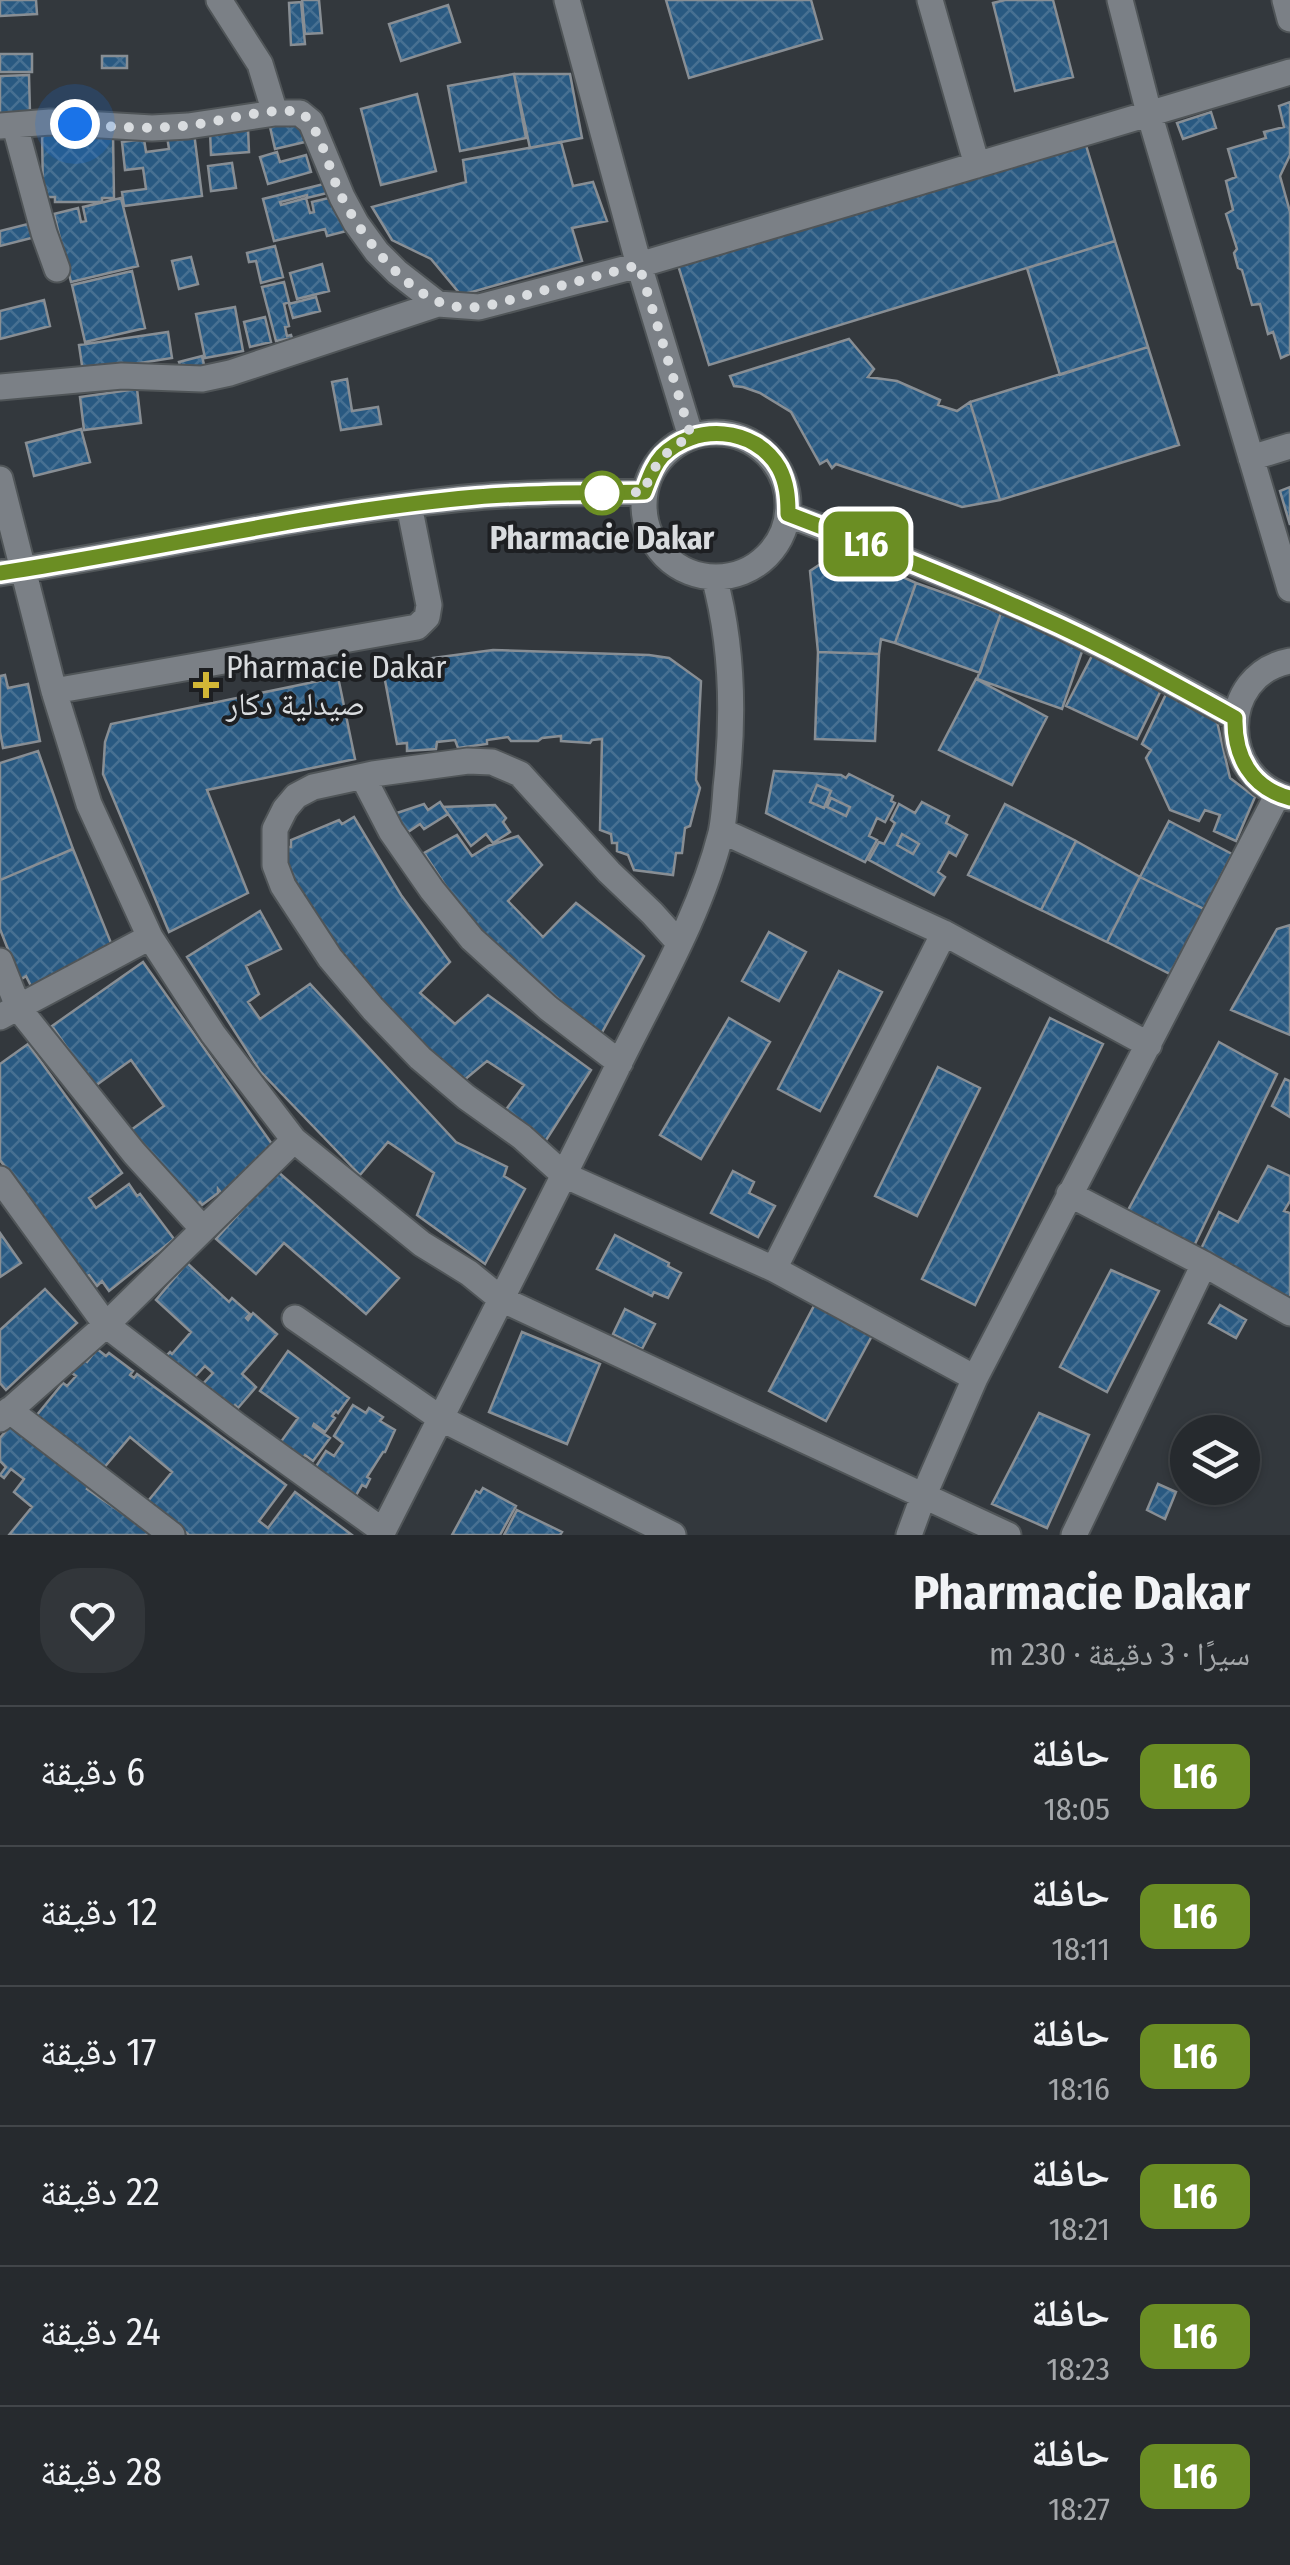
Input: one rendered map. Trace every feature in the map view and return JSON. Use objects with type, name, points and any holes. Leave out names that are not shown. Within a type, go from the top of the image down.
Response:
[{"type":"street","points":[[220,0],[260,64],[275,112]]},
{"type":"street","points":[[567,0],[639,265],[691,436]]},
{"type":"street","points":[[930,0],[976,165]]},
{"type":"street","points":[[1120,0],[1149,114],[1290,589]]},
{"type":"street","points":[[1284,0],[1290,19]]},
{"type":"street","points":[[0,387],[122,376],[202,379],[230,373],[438,304],[478,308],[639,265],[1290,72]]},
{"type":"street","points":[[57,269],[7,126],[50,122],[170,127],[292,111],[308,117],[356,223],[377,252],[438,304]]},
{"type":"street","points":[[716,432],[740,436],[762,448],[778,467],[787,490],[788,514],[782,535],[755,567],[736,575],[714,578],[675,565],[659,551],[648,533],[644,492],[650,474],[660,458],[691,436],[716,432]]},
{"type":"street","points":[[1251,458],[1290,446]]},
{"type":"street","points":[[0,480],[12,571],[89,804],[150,937],[213,1034],[294,1140],[422,1244],[469,1273],[501,1299],[1008,1535]]},
{"type":"street","points":[[12,571],[409,505],[479,497],[644,492]]},
{"type":"street","points":[[54,691],[417,627],[427,617],[429,605],[409,505]]},
{"type":"street","points":[[788,514],[1041,617],[1235,718]]},
{"type":"street","points":[[0,1178],[106,1325],[382,1533],[620,1063],[700,893],[722,831],[730,749],[730,675],[726,618],[714,578]]},
{"type":"street","points":[[909,1535],[975,1378],[1069,1194],[1284,796],[1261,784],[1248,771],[1239,754],[1235,718],[1249,686],[1276,664],[1290,661]]},
{"type":"street","points":[[678,943],[529,783],[509,768],[492,762],[468,761],[313,787],[296,796],[274,829],[275,865],[282,886],[330,958],[420,1058],[466,1098],[522,1137],[564,1175],[774,1269],[975,1378]]},
{"type":"street","points":[[363,777],[392,831],[472,939],[548,1008],[620,1063]]},
{"type":"street","points":[[722,831],[944,932],[1149,1045]]},
{"type":"street","points":[[774,1269],[944,932]]},
{"type":"street","points":[[10,1013],[150,937]]},
{"type":"street","points":[[0,961],[10,1013],[203,1229]]},
{"type":"street","points":[[172,1535],[4,1414],[106,1325],[294,1140]]},
{"type":"street","points":[[1069,1194],[1290,1313]]},
{"type":"street","points":[[1074,1535],[1204,1264]]},
{"type":"street","points":[[295,1318],[440,1418],[673,1535]]},
{"type":"building","points":[[0,0],[36,0],[37,14],[0,16]]},
{"type":"building","points":[[302,0],[319,0],[322,33],[305,34]]},
{"type":"building","points":[[666,0],[811,0],[822,39],[689,78]]},
{"type":"building","points":[[1053,0],[1073,77],[1015,91],[993,3]]},
{"type":"building","points":[[301,2],[305,44],[291,45],[289,3]]},
{"type":"building","points":[[448,5],[460,42],[401,61],[389,24]]},
{"type":"building","points":[[0,54],[32,54],[32,72],[0,72]]},
{"type":"building","points":[[102,56],[127,56],[127,68],[102,68]]},
{"type":"building","points":[[514,74],[526,138],[460,151],[448,86]]},
{"type":"building","points":[[514,74],[570,74],[582,138],[530,148]]},
{"type":"building","points":[[29,75],[30,113],[0,114],[0,76]]},
{"type":"building","points":[[417,94],[436,171],[381,185],[361,109]]},
{"type":"building","points":[[1290,102],[1290,155],[1280,176],[1290,212],[1290,354],[1281,358],[1273,332],[1268,334],[1260,304],[1252,305],[1242,270],[1238,268],[1234,253],[1237,249],[1226,214],[1233,210],[1226,181],[1236,177],[1228,149],[1266,138],[1264,132],[1284,127],[1279,106]]},
{"type":"building","points":[[1211,112],[1216,128],[1183,139],[1177,123]]},
{"type":"building","points":[[317,116],[322,138],[275,149],[270,127]]},
{"type":"building","points":[[248,128],[249,152],[211,155],[210,131]]},
{"type":"building","points":[[42,129],[113,133],[114,198],[102,198],[102,202],[55,202],[55,197],[43,197]]},
{"type":"building","points":[[194,133],[202,196],[124,206],[122,192],[146,189],[143,168],[125,170],[122,142],[144,139],[146,152],[169,149],[167,136]]},
{"type":"building","points":[[561,142],[573,186],[593,182],[607,221],[572,228],[582,261],[461,295],[431,259],[392,240],[372,207],[466,182],[463,160]]},
{"type":"building","points":[[1085,142],[1115,241],[709,365],[678,265]]},
{"type":"building","points":[[277,152],[280,162],[306,155],[311,172],[268,184],[260,157]]},
{"type":"building","points":[[232,163],[236,188],[211,191],[208,166]]},
{"type":"building","points":[[328,183],[331,192],[280,202],[281,205],[306,198],[310,213],[314,212],[312,202],[333,197],[339,218],[350,215],[354,229],[327,236],[325,229],[274,241],[263,199]]},
{"type":"building","points":[[121,198],[138,266],[71,282],[54,214],[78,208],[81,222],[86,221],[83,207]]},
{"type":"building","points":[[36,222],[39,236],[0,246],[0,231]]},
{"type":"building","points":[[1115,241],[1148,347],[1060,375],[1027,268]]},
{"type":"building","points":[[275,246],[283,277],[261,283],[256,261],[249,262],[247,253]]},
{"type":"building","points":[[191,257],[198,284],[179,289],[172,261]]},
{"type":"building","points":[[322,264],[329,291],[297,299],[290,273]]},
{"type":"building","points":[[132,271],[145,328],[85,342],[72,285]]},
{"type":"building","points":[[284,282],[289,302],[284,304],[289,326],[285,327],[287,336],[292,338],[276,341],[262,287]]},
{"type":"building","points":[[316,297],[320,311],[293,318],[289,304]]},
{"type":"building","points":[[44,300],[50,326],[0,339],[0,311]]},
{"type":"building","points":[[235,307],[243,351],[205,358],[196,314]]},
{"type":"building","points":[[265,317],[271,342],[250,347],[244,322]]},
{"type":"building","points":[[168,332],[172,358],[83,372],[79,345]]},
{"type":"building","points":[[849,339],[874,369],[868,377],[897,381],[940,400],[938,405],[957,411],[970,402],[1000,500],[962,507],[836,464],[832,468],[827,460],[820,464],[791,412],[760,393],[734,386],[730,376]]},
{"type":"building","points":[[1148,347],[1179,445],[1000,500],[970,402]]},
{"type":"building","points":[[202,356],[205,369],[183,376],[179,362]]},
{"type":"building","points":[[347,379],[352,411],[378,407],[381,424],[341,430],[332,382]]},
{"type":"building","points":[[137,389],[141,423],[84,430],[80,397]]},
{"type":"building","points":[[81,429],[90,462],[34,476],[26,443]]},
{"type":"building","points":[[1290,487],[1290,525],[1280,491]]},
{"type":"building","points":[[842,550],[916,583],[895,643],[881,639],[879,654],[818,652],[810,571]]},
{"type":"building","points":[[916,583],[1001,613],[980,673],[895,643]]},
{"type":"building","points":[[1001,613],[1085,643],[1062,709],[977,679]]},
{"type":"building","points":[[493,650],[649,655],[669,658],[701,681],[696,780],[700,788],[690,826],[685,828],[682,853],[676,853],[673,875],[634,870],[628,855],[617,851],[611,834],[600,830],[602,739],[590,743],[561,741],[561,736],[538,741],[511,741],[508,737],[458,748],[455,740],[437,742],[436,749],[407,751],[407,743],[397,744],[383,670]]},
{"type":"building","points":[[818,652],[879,654],[875,741],[815,739]]},
{"type":"building","points":[[1093,654],[1163,686],[1137,739],[1066,706]]},
{"type":"building","points":[[5,675],[8,688],[28,684],[40,741],[3,748],[0,676]]},
{"type":"building","points":[[338,677],[355,759],[207,790],[248,893],[169,932],[103,774],[105,742],[111,724]]},
{"type":"building","points":[[976,679],[1047,717],[1012,785],[939,750]]},
{"type":"building","points":[[1168,690],[1215,713],[1230,778],[1255,797],[1236,841],[1214,831],[1220,815],[1205,810],[1199,821],[1170,810],[1146,758],[1151,750],[1142,744]]},
{"type":"building","points":[[38,751],[73,849],[0,880],[0,763]]},
{"type":"building","points":[[774,771],[846,778],[849,774],[893,796],[891,801],[895,803],[885,822],[877,818],[869,836],[877,840],[865,862],[766,813]],"holes":[[[817,785],[831,791],[824,808],[810,802]],[[831,798],[850,807],[846,816],[827,807]]]},
{"type":"building","points":[[817,785],[831,791],[824,808],[810,802]]},
{"type":"building","points":[[831,798],[850,807],[846,816],[827,807]]},
{"type":"building","points":[[440,802],[448,814],[424,829],[420,824],[408,832],[394,814],[424,804],[428,810]]},
{"type":"building","points":[[922,802],[949,816],[946,823],[967,835],[956,856],[949,852],[938,872],[945,877],[934,895],[869,860],[879,842],[884,844],[899,804],[915,813]],"holes":[[[902,834],[919,844],[913,854],[897,845]]]},
{"type":"building","points":[[1005,804],[1076,841],[1041,910],[968,875]]},
{"type":"building","points":[[495,805],[506,818],[503,822],[510,832],[493,843],[486,834],[471,846],[443,807]]},
{"type":"building","points":[[354,817],[401,895],[450,962],[420,993],[455,1024],[488,995],[591,1070],[543,1145],[502,1115],[524,1085],[487,1061],[457,1086],[326,946],[286,879],[287,847],[291,847],[291,840]]},
{"type":"building","points":[[1169,821],[1232,854],[1204,909],[1140,877]]},
{"type":"building","points":[[902,834],[919,844],[913,854],[897,845]]},
{"type":"building","points":[[457,835],[472,856],[518,836],[542,865],[508,901],[543,937],[576,903],[644,956],[600,1036],[481,931],[449,891],[424,853]]},
{"type":"building","points":[[1076,841],[1140,877],[1107,942],[1041,910]]},
{"type":"building","points":[[73,849],[111,943],[33,990],[26,976],[20,980],[0,929],[0,880]]},
{"type":"building","points":[[1140,877],[1204,909],[1170,974],[1107,942]]},
{"type":"building","points":[[260,911],[281,949],[246,966],[259,994],[248,1002],[260,1019],[310,984],[456,1142],[507,1167],[504,1176],[525,1189],[485,1264],[417,1215],[434,1173],[388,1142],[360,1175],[260,1071],[187,957]]},
{"type":"building","points":[[1290,925],[1290,1035],[1231,1010],[1277,929]]},
{"type":"building","points":[[769,932],[806,952],[779,1001],[742,981]]},
{"type":"building","points":[[143,962],[279,1154],[224,1196],[218,1189],[202,1205],[200,1202],[189,1210],[131,1130],[164,1106],[131,1060],[95,1086],[52,1026]]},
{"type":"building","points":[[839,971],[882,992],[820,1111],[778,1089]]},
{"type":"building","points":[[729,1018],[770,1042],[701,1159],[660,1135]]},
{"type":"building","points":[[1050,1018],[1103,1044],[975,1305],[922,1279]]},
{"type":"building","points":[[1219,1042],[1277,1074],[1193,1248],[1127,1212]]},
{"type":"building","points":[[28,1044],[122,1173],[89,1198],[96,1208],[129,1184],[174,1239],[109,1291],[102,1281],[97,1286],[89,1275],[85,1277],[0,1160],[0,1064]]},
{"type":"building","points":[[938,1067],[980,1088],[917,1216],[875,1196]]},
{"type":"building","points":[[1285,1079],[1290,1081],[1290,1117],[1272,1106]]},
{"type":"building","points":[[1268,1166],[1290,1176],[1290,1201],[1284,1211],[1290,1213],[1290,1301],[1200,1251],[1219,1212],[1238,1222]]},
{"type":"building","points":[[277,1171],[399,1278],[366,1314],[284,1243],[256,1274],[216,1239]]},
{"type":"building","points":[[733,1171],[754,1182],[749,1193],[775,1206],[758,1237],[711,1213]]},
{"type":"building","points":[[0,1233],[21,1263],[0,1277]]},
{"type":"building","points":[[615,1235],[681,1273],[668,1298],[654,1292],[652,1296],[597,1269]]},
{"type":"building","points":[[187,1263],[229,1302],[232,1298],[250,1314],[248,1320],[253,1313],[277,1334],[242,1374],[256,1387],[238,1408],[235,1405],[229,1412],[201,1386],[213,1373],[205,1366],[189,1383],[162,1360],[191,1332],[156,1300]]},
{"type":"building","points":[[1111,1270],[1159,1291],[1107,1392],[1060,1367]]},
{"type":"building","points":[[45,1289],[77,1323],[6,1390],[0,1383],[0,1330]]},
{"type":"building","points":[[816,1302],[874,1332],[826,1421],[769,1391]]},
{"type":"building","points":[[1220,1305],[1246,1320],[1236,1338],[1209,1323]]},
{"type":"building","points":[[625,1309],[655,1324],[642,1349],[613,1334]]},
{"type":"building","points":[[522,1332],[600,1364],[567,1444],[489,1412]]},
{"type":"building","points":[[97,1349],[106,1356],[109,1353],[133,1371],[130,1375],[134,1378],[137,1374],[286,1485],[259,1521],[268,1528],[295,1492],[352,1535],[189,1535],[148,1501],[172,1472],[130,1437],[102,1470],[36,1416],[63,1383],[67,1386],[76,1376],[72,1373],[83,1359],[87,1362]]},
{"type":"building","points":[[288,1351],[349,1398],[332,1416],[335,1418],[325,1432],[314,1424],[330,1438],[313,1461],[305,1455],[300,1463],[280,1443],[298,1418],[260,1391]]},
{"type":"building","points":[[353,1405],[366,1413],[369,1408],[395,1430],[367,1477],[370,1479],[366,1487],[362,1485],[355,1497],[313,1471],[326,1451],[334,1456],[343,1443],[334,1436]]},
{"type":"building","points":[[1039,1413],[1089,1435],[1047,1528],[992,1504]]},
{"type":"building","points":[[11,1425],[62,1467],[91,1484],[87,1489],[154,1535],[9,1535],[32,1507],[14,1492],[24,1479],[11,1469],[4,1478],[0,1475],[6,1467],[0,1461],[0,1438]]},
{"type":"building","points":[[1158,1484],[1170,1489],[1171,1505],[1165,1519],[1147,1510]]},
{"type":"building","points":[[483,1488],[516,1506],[500,1535],[452,1535],[476,1491],[480,1493]]},
{"type":"building","points":[[517,1510],[562,1532],[504,1535]]},
{"type":"bus line","name":"L16","points":[[0,573],[409,505],[479,497],[644,492],[660,458],[691,436],[716,432],[740,436],[762,448],[778,467],[787,490],[788,514],[1041,617],[1235,718],[1239,754],[1248,771],[1261,784],[1290,798]]},
{"type":"place","name":"Pharmacie Dakar","points":[[602,493]]},
{"type":"place","name":"Pharmacie Dakar صيدلية دكار","points":[[206,685]]},
{"type":"route","points":[[75,124],[152,128],[300,112],[311,122],[356,223],[397,272],[438,304],[478,308],[639,265],[691,436],[660,458],[644,492],[602,493]]}]
